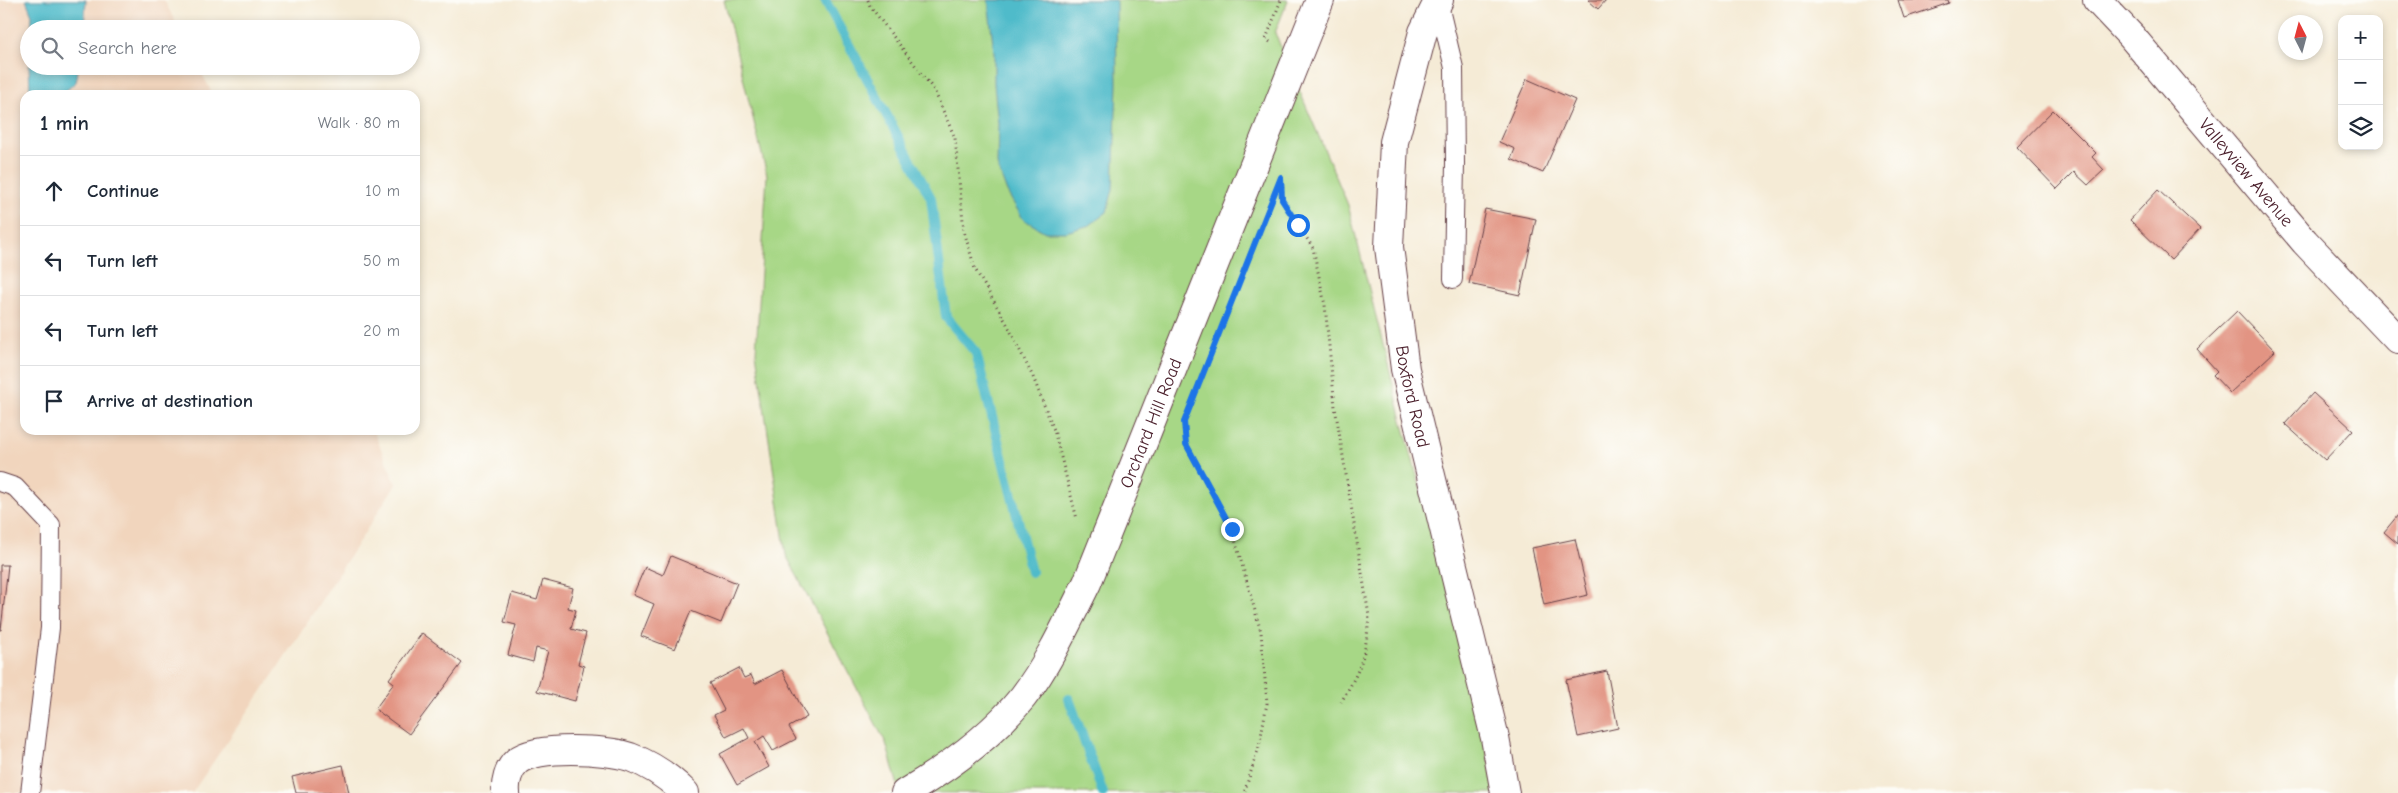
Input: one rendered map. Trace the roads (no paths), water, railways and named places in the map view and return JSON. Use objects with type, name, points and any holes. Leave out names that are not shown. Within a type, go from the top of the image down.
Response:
[{"type":"street","name":"Orchard Hill Road","points":[[905,793],[941,772],[981,741],[1023,696],[1060,637],[1087,583],[1320,0]]},
{"type":"street","name":"Valleyview Avenue","points":[[2097,0],[2132,37],[2306,242],[2398,340]]},
{"type":"street","name":"Boxford Road","points":[[1438,1],[1423,32],[1394,142],[1389,246],[1405,369],[1495,738],[1505,793]]},
{"type":"street","points":[[506,793],[505,781],[516,762],[541,752],[584,750],[630,757],[664,773],[685,793]]},
{"type":"lane","points":[[1438,1],[1454,68],[1453,279]]},
{"type":"lane","points":[[0,482],[15,487],[50,525],[50,628],[30,793]]},
{"type":"water","points":[[26,0],[86,0],[85,20],[32,20],[32,15]]},
{"type":"water","points":[[988,0],[1116,0],[1117,84],[1113,189],[1107,212],[1090,225],[1066,232],[1045,232],[1023,219],[1007,192],[997,165],[998,124],[994,84],[994,52]]},
{"type":"water","points":[[29,75],[77,75],[76,82],[67,90],[30,90]]},
{"type":"waterway","points":[[825,0],[931,198],[946,317],[976,353],[1031,572]]},
{"type":"waterway","points":[[1069,699],[1103,793]]}]
